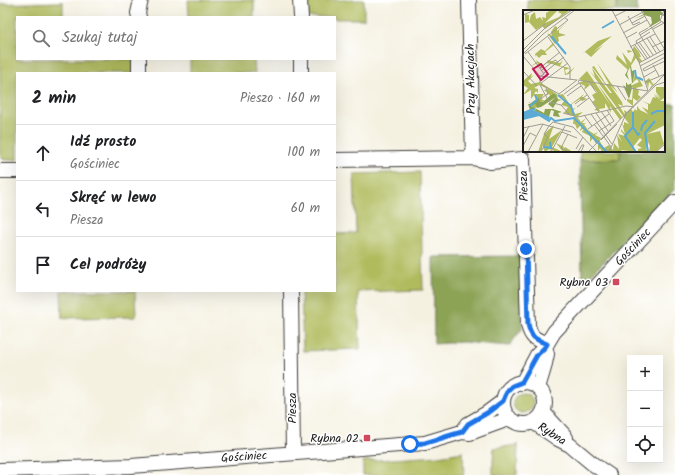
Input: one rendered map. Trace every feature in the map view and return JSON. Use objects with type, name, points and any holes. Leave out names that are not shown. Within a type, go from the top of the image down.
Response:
[{"type":"street","points":[[138,16],[141,0]]},
{"type":"street","points":[[300,0],[301,16]]},
{"type":"street","name":"Przy Akacjach","points":[[469,0],[473,158]]},
{"type":"street","points":[[139,60],[139,72]]},
{"type":"street","points":[[301,60],[301,72]]},
{"type":"street","name":"Piesza","points":[[336,160],[473,158],[490,162],[524,159],[528,324],[533,337],[546,346]]},
{"type":"street","points":[[0,171],[16,171]]},
{"type":"street","name":"Gościniec","points":[[462,432],[468,424],[487,413],[503,401],[508,390],[512,386],[522,382],[537,355],[546,346],[554,332],[675,202]]},
{"type":"street","name":"Piesza","points":[[291,292],[293,453]]},
{"type":"street","points":[[538,388],[547,354],[546,346]]},
{"type":"street","points":[[503,401],[505,414],[520,424],[527,424],[538,417],[544,406],[542,393],[538,388],[522,382]]},
{"type":"street","name":"Gościniec","points":[[0,470],[131,466],[425,443],[462,432],[470,433],[503,421],[509,417]]},
{"type":"street","name":"Rybna","points":[[538,417],[564,435],[570,445],[609,475]]},
{"type":"green space","points":[[188,0],[254,0],[254,16],[189,16]]},
{"type":"green space","points":[[306,0],[364,0],[364,19],[336,19],[336,16],[307,16]]},
{"type":"green space","points":[[527,0],[617,0],[617,10],[528,10]]},
{"type":"green space","points":[[617,0],[637,0],[638,10],[617,10]]},
{"type":"green space","points":[[63,2],[63,16],[16,16],[16,60],[133,60],[134,72],[16,72],[16,160],[5,160],[0,155],[0,4]]},
{"type":"green space","points":[[190,60],[254,60],[255,72],[190,72]]},
{"type":"green space","points":[[665,104],[675,104],[675,189],[582,284],[580,160],[620,159],[620,152],[665,152]]},
{"type":"green space","points":[[580,152],[620,152],[620,159],[580,160]]},
{"type":"green space","points":[[420,172],[423,290],[358,292],[360,349],[303,351],[301,292],[336,292],[336,234],[356,233],[354,174]]},
{"type":"green space","points":[[520,256],[522,329],[509,346],[462,342],[434,344],[433,257]]},
{"type":"green space","points":[[61,292],[135,292],[136,317],[62,318]]},
{"type":"green space","points":[[523,393],[530,396],[533,403],[530,410],[523,413],[516,410],[513,403],[516,396]]},
{"type":"green space","points":[[518,445],[517,475],[493,475],[494,448]]},
{"type":"green space","points":[[463,452],[464,475],[363,475],[363,461],[438,456]]},
{"type":"place","name":"Rybna 03","points":[[616,282]]},
{"type":"place","name":"Rybna 02","points":[[367,438]]},
{"type":"route","points":[[410,444],[425,443],[462,432],[468,424],[487,413],[503,401],[508,390],[512,386],[522,382],[537,355],[547,344],[533,337],[528,324],[526,249]]}]
